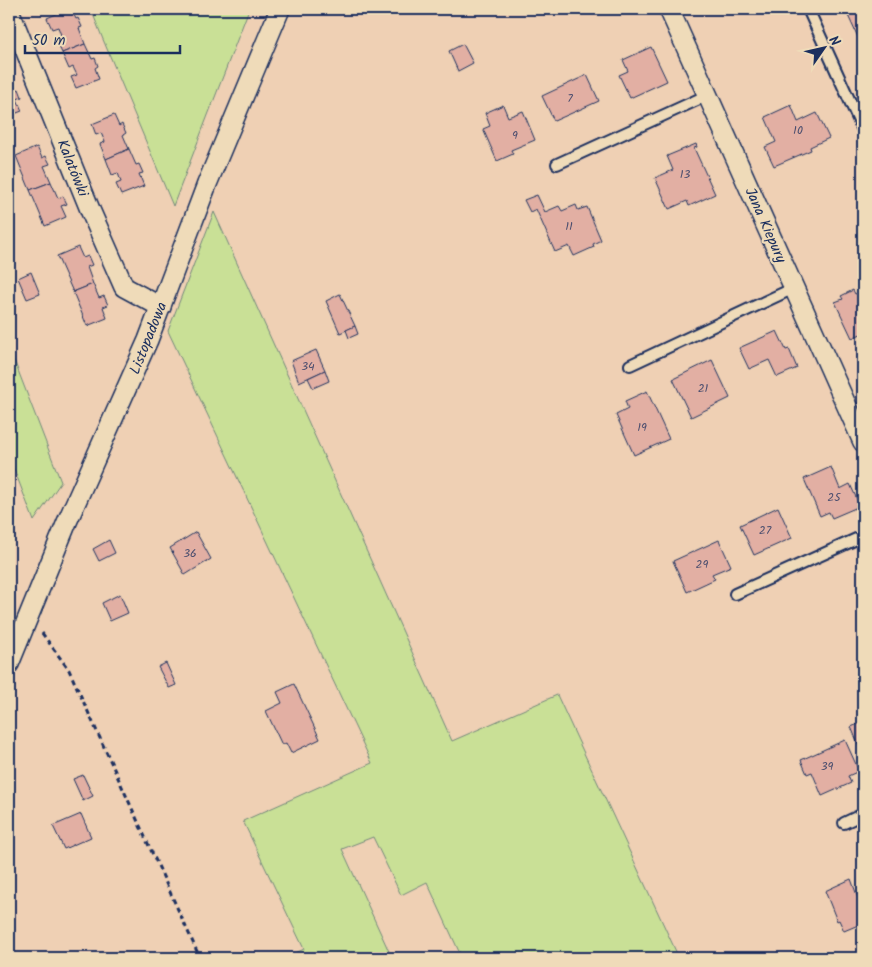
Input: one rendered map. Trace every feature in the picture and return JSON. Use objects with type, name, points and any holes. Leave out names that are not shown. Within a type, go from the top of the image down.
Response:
[{"type":"street","name":"Listopadowa","points":[[9,664],[67,522],[148,340],[207,184],[280,9]]},
{"type":"street","name":"Jana Kiepury","points":[[669,9],[863,442]]},
{"type":"street","name":"Kalatówki","points":[[9,10],[124,288],[161,306]]},
{"type":"lane","points":[[808,9],[863,130]]},
{"type":"lane","points":[[557,164],[708,95]]},
{"type":"lane","points":[[630,364],[794,288]]},
{"type":"lane","points":[[735,594],[863,536]]},
{"type":"lane","points":[[844,823],[863,814]]},
{"type":"path","points":[[29,614],[69,670],[200,958]]},
{"type":"green space","points":[[91,9],[249,9],[173,206],[102,37]]},
{"type":"green space","points":[[214,212],[452,741],[557,695],[679,958],[462,958],[427,882],[401,895],[373,837],[342,849],[392,958],[285,958],[304,949],[243,821],[372,763],[168,331]]},
{"type":"green space","points":[[9,347],[61,482],[34,521],[9,456]]},
{"type":"building","points":[[71,9],[76,19],[78,18],[82,27],[79,28],[85,44],[62,53],[55,38],[61,35],[58,27],[52,29],[47,18]]},
{"type":"building","points":[[845,9],[863,9],[863,48]]},
{"type":"building","points":[[85,44],[92,59],[95,58],[98,66],[95,68],[99,79],[76,88],[71,77],[77,75],[73,67],[69,69],[62,53]]},
{"type":"building","points":[[463,44],[473,63],[458,71],[449,51]]},
{"type":"building","points":[[651,47],[667,81],[630,98],[619,75],[628,71],[623,60]]},
{"type":"building","points":[[587,75],[599,101],[554,121],[542,96]]},
{"type":"building","points":[[9,79],[14,91],[19,89],[22,97],[17,99],[22,111],[9,116]]},
{"type":"building","points":[[503,105],[508,117],[523,111],[535,140],[511,150],[513,154],[497,161],[483,129],[490,126],[485,113]]},
{"type":"building","points":[[791,105],[798,122],[817,113],[829,138],[810,147],[811,150],[774,166],[765,147],[776,142],[765,117]]},
{"type":"building","points":[[114,115],[119,126],[122,124],[126,133],[123,135],[129,149],[106,159],[100,144],[105,142],[101,133],[96,135],[92,124]]},
{"type":"building","points":[[696,144],[697,147],[694,148],[715,194],[689,206],[687,201],[669,209],[655,178],[673,170],[667,156]]},
{"type":"building","points":[[37,147],[42,158],[46,156],[50,164],[44,166],[51,182],[30,190],[16,156]]},
{"type":"building","points":[[129,149],[136,165],[139,164],[143,173],[139,174],[144,186],[121,195],[116,184],[121,182],[118,173],[112,175],[106,159]]},
{"type":"building","points":[[51,182],[58,198],[63,196],[67,204],[61,206],[66,217],[45,226],[30,190]]},
{"type":"building","points":[[537,195],[545,212],[559,206],[562,211],[576,205],[578,210],[587,207],[601,240],[593,244],[594,247],[574,256],[569,246],[555,252],[536,209],[530,212],[524,200]]},
{"type":"building","points":[[78,247],[83,258],[88,256],[92,265],[87,267],[93,284],[73,292],[57,256]]},
{"type":"building","points":[[31,272],[40,294],[27,299],[18,278]]},
{"type":"building","points":[[93,284],[99,298],[104,296],[108,305],[103,307],[107,318],[87,326],[73,292]]},
{"type":"building","points":[[853,290],[855,294],[862,291],[863,295],[863,333],[852,338],[835,302],[843,299],[841,296]]},
{"type":"building","points":[[340,294],[355,326],[340,333],[326,301]]},
{"type":"building","points":[[355,326],[358,334],[349,338],[346,330]]},
{"type":"building","points":[[777,331],[786,350],[789,349],[797,368],[777,377],[769,360],[749,369],[739,348]]},
{"type":"building","points":[[316,350],[325,370],[299,382],[291,361]]},
{"type":"building","points":[[712,360],[730,398],[691,417],[673,379]]},
{"type":"building","points":[[325,370],[329,381],[313,388],[308,378]]},
{"type":"building","points":[[647,391],[669,439],[634,455],[616,415],[628,409],[625,401]]},
{"type":"building","points":[[831,467],[840,489],[850,484],[860,506],[832,518],[829,512],[820,516],[804,479]]},
{"type":"building","points":[[778,507],[792,538],[754,555],[740,525]]},
{"type":"building","points":[[196,532],[211,559],[185,575],[170,548]]},
{"type":"building","points":[[109,540],[115,553],[99,561],[93,549]]},
{"type":"building","points":[[719,540],[731,566],[712,574],[715,579],[687,592],[673,561]]},
{"type":"building","points":[[120,594],[128,613],[110,621],[102,603]]},
{"type":"building","points":[[166,663],[176,685],[169,688],[158,667]]},
{"type":"building","points":[[294,684],[320,739],[291,753],[286,743],[282,745],[266,711],[282,703],[277,692]]},
{"type":"building","points":[[863,722],[863,747],[860,748],[851,727]]},
{"type":"building","points":[[845,740],[859,771],[848,776],[851,783],[822,796],[812,772],[807,774],[801,760]]},
{"type":"building","points":[[83,775],[93,796],[83,801],[73,779]]},
{"type":"building","points":[[81,814],[91,837],[64,849],[53,826]]},
{"type":"building","points":[[851,879],[858,898],[863,896],[863,923],[844,931],[839,920],[837,921],[825,891]]}]
